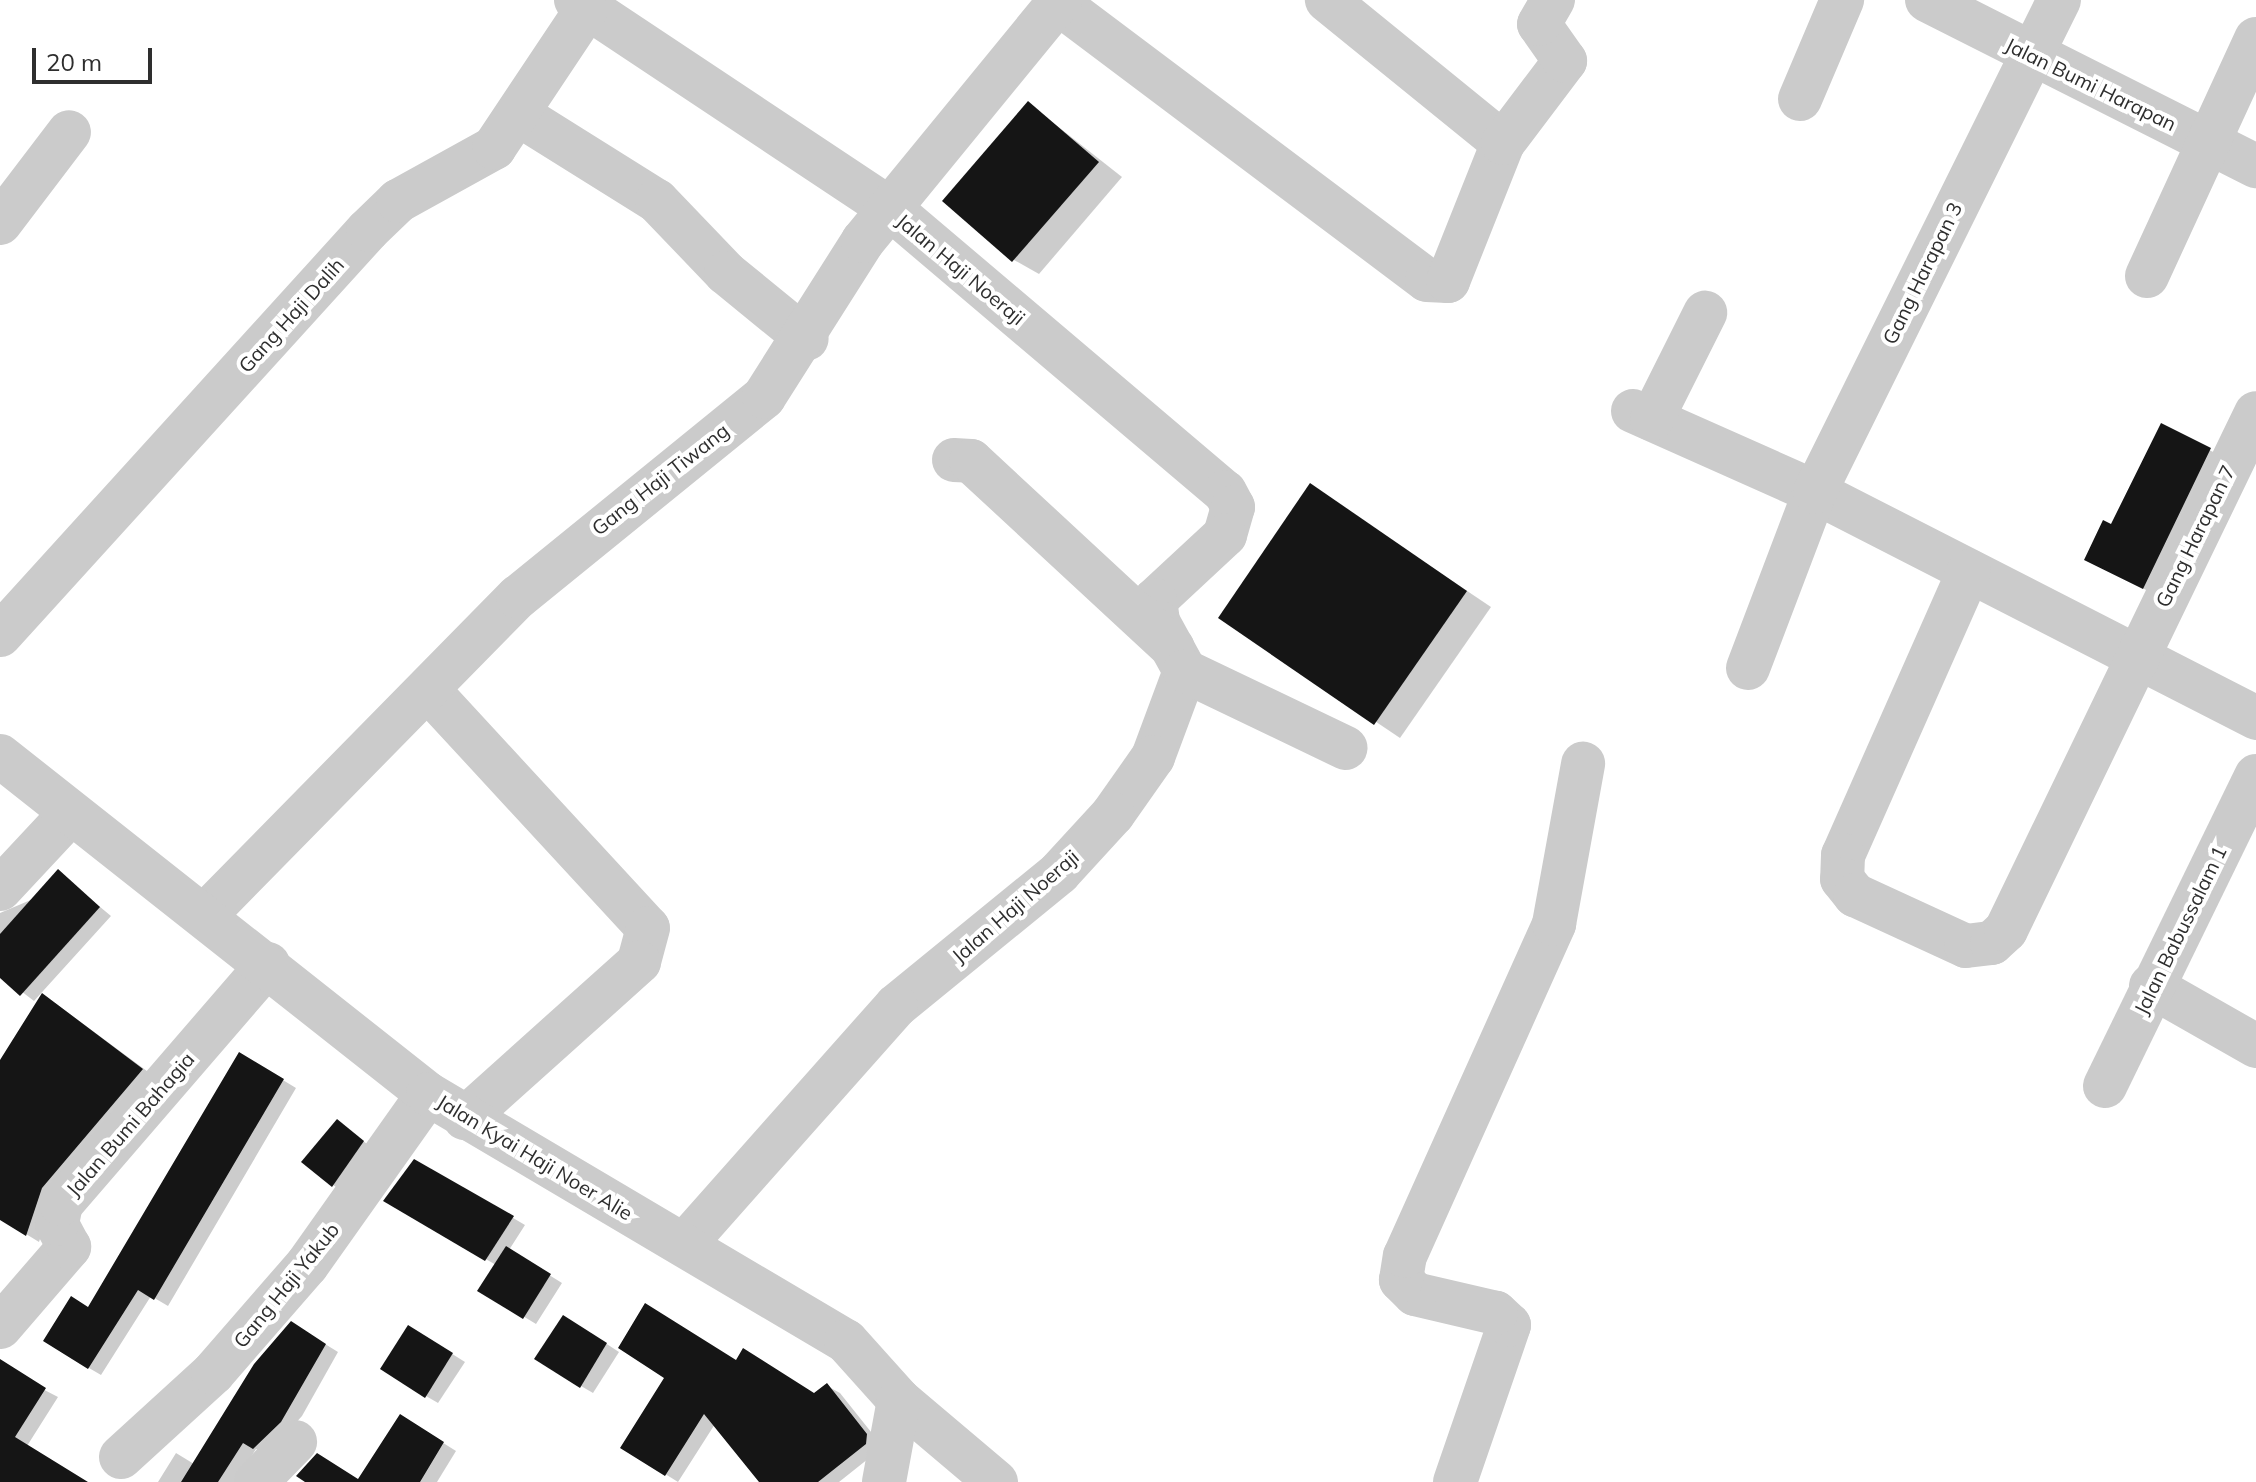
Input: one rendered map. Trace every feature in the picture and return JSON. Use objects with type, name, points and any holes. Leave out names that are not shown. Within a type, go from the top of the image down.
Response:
[{"type":"street","points":[[1327,0],[1503,143]]},
{"type":"street","points":[[1059,2],[1437,283],[1454,273],[1503,143],[1565,61],[1539,24],[1553,0]]},
{"type":"street","points":[[1800,99],[1842,0]]},
{"type":"street","name":"Jalan Bumi Harapan","points":[[1927,0],[2030,55],[2256,166]]},
{"type":"street","name":"Gang Harapan 3","points":[[1748,668],[1815,492],[2059,0]]},
{"type":"street","name":"Gang Haji Tiwang","points":[[206,914],[548,570],[764,397],[807,339],[863,241],[892,210],[1059,2]]},
{"type":"street","points":[[581,5],[892,210]]},
{"type":"street","name":"Gang Haji Dalih","points":[[0,635],[368,230],[398,201],[494,148],[521,116],[581,5]]},
{"type":"street","points":[[2147,276],[2256,39]]},
{"type":"street","points":[[521,116],[657,201],[726,273],[807,339]]},
{"type":"street","points":[[0,223],[69,132]]},
{"type":"street","name":"Jalan Haji Noeraji","points":[[684,1245],[896,1006],[1059,873],[1113,814],[1153,757],[1182,662],[1158,622],[1155,600],[1225,535],[1233,522],[1225,492],[892,210]]},
{"type":"street","points":[[1705,313],[1642,415],[1815,492],[2134,659],[2256,718]]},
{"type":"street","name":"Gang Harapan 7","points":[[1969,571],[1843,855],[1842,879],[1855,895],[1966,946],[1992,943],[2006,930],[2134,659],[2256,413]]},
{"type":"street","points":[[954,460],[971,461],[1182,662],[1346,748]]},
{"type":"street","points":[[430,692],[648,928],[639,962],[465,1118]]},
{"type":"street","name":"Jalan Kyai Haji Noer Alie","points":[[0,756],[70,814],[206,914],[428,1094],[846,1341],[899,1400],[996,1482]]},
{"type":"street","points":[[1455,1482],[1509,1325],[1496,1313],[1415,1294],[1401,1280],[1405,1256],[1554,924],[1583,764]]},
{"type":"street","name":"Jalan Babussalam 1","points":[[2105,1086],[2151,986],[2256,776]]},
{"type":"street","points":[[0,889],[70,814]]},
{"type":"street","name":"Jalan Bumi Bahagia","points":[[0,1327],[69,1247],[57,1224],[61,1204],[268,964]]},
{"type":"street","points":[[2151,986],[2256,1046]]},
{"type":"street","name":"Gang Haji Yakub","points":[[121,1457],[213,1373],[307,1265],[428,1094]]},
{"type":"street","points":[[884,1482],[899,1400]]},
{"type":"street","points":[[256,1482],[295,1442]]},
{"type":"building","points":[[1028,101],[1099,162],[1012,262],[942,201]]},
{"type":"building","points":[[2161,423],[2211,448],[2143,589],[2084,560],[2103,520],[2111,524]]},
{"type":"building","points":[[1310,483],[1467,591],[1374,725],[1218,618]]},
{"type":"building","points":[[58,869],[100,907],[20,996],[0,978],[0,934]]},
{"type":"building","points":[[42,993],[143,1069],[42,1188],[26,1236],[0,1220],[0,1060]]},
{"type":"building","points":[[239,1052],[284,1079],[154,1300],[138,1290],[88,1369],[43,1341],[71,1296],[88,1307]]},
{"type":"building","points":[[337,1119],[364,1141],[332,1187],[301,1162]]},
{"type":"building","points":[[414,1159],[514,1216],[485,1261],[383,1201]]},
{"type":"building","points":[[506,1246],[551,1274],[523,1319],[477,1291]]},
{"type":"building","points":[[645,1303],[736,1360],[743,1348],[814,1393],[827,1383],[867,1434],[866,1444],[818,1482],[759,1482],[704,1414],[665,1476],[620,1448],[664,1378],[618,1348]]},
{"type":"building","points":[[563,1315],[607,1343],[580,1388],[534,1359]]},
{"type":"building","points":[[291,1321],[326,1344],[281,1422],[253,1449],[243,1443],[218,1482],[181,1482],[254,1364]]},
{"type":"building","points":[[408,1325],[453,1353],[425,1398],[380,1369]]},
{"type":"building","points":[[0,1359],[46,1388],[15,1437],[88,1482],[0,1482]]},
{"type":"building","points":[[400,1414],[444,1442],[420,1482],[305,1482],[296,1476],[317,1453],[358,1479]]}]
